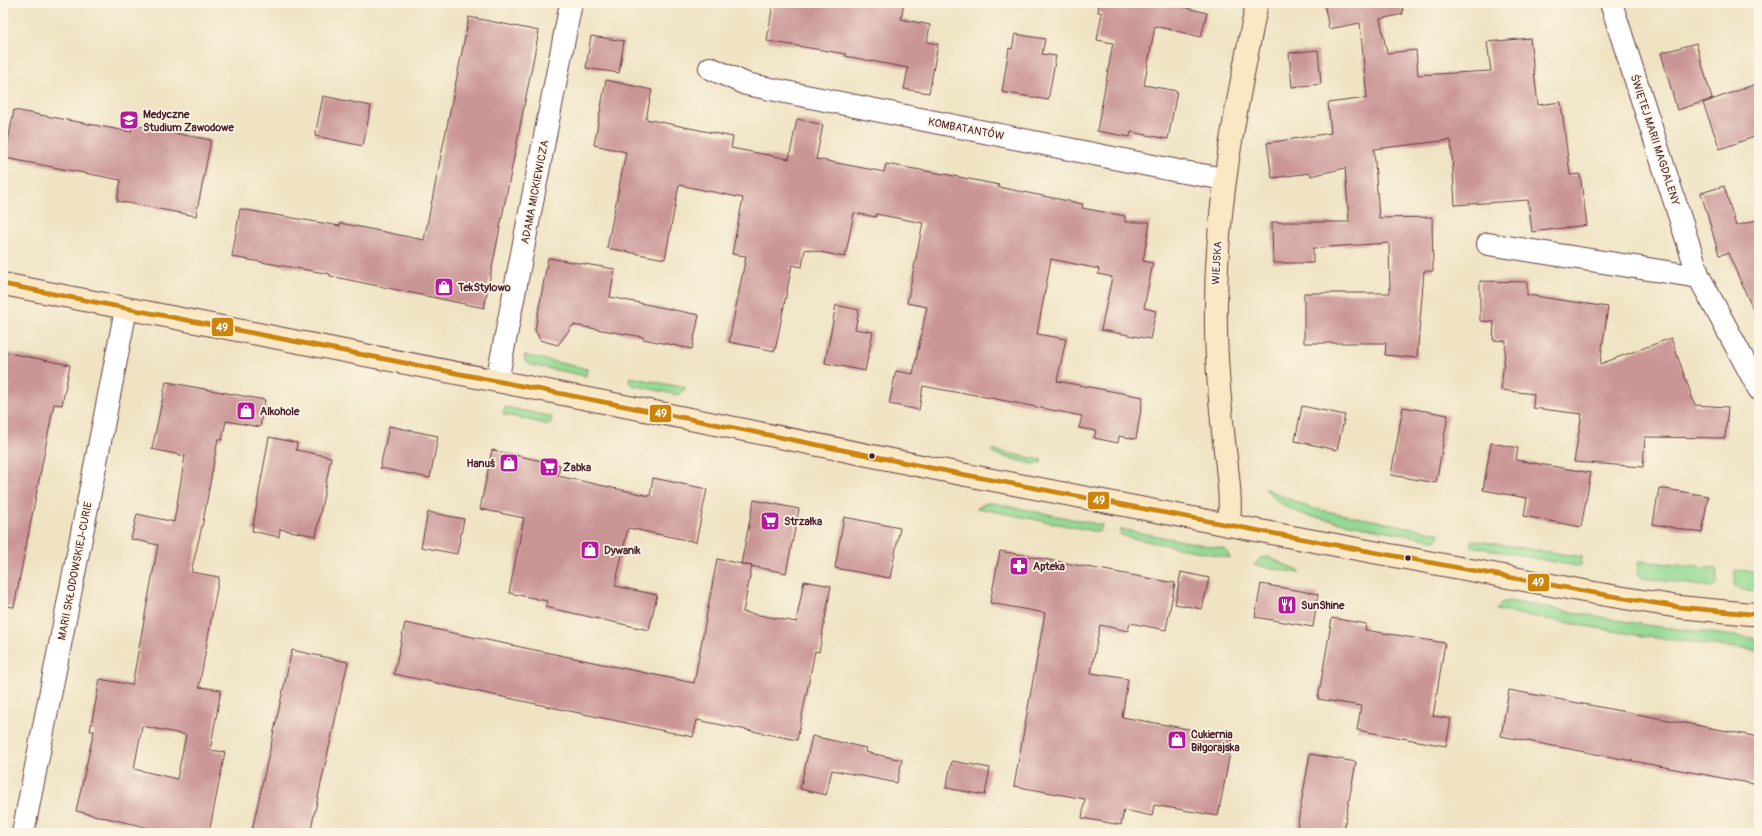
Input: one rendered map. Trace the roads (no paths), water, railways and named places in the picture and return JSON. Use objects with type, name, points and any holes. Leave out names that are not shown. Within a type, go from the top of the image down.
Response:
[{"type":"street","name":"ADAMA MICKIEWICZA","points":[[497,381],[572,3]]},
{"type":"street","name":"WIEJSKA","points":[[1229,525],[1231,507],[1220,394],[1216,306],[1218,246],[1225,179],[1257,3]]},
{"type":"street","name":"ŚWIĘTEJ MARII MAGDALENY","points":[[1610,3],[1699,277],[1759,390]]},
{"type":"street","name":"KOMBATANTÓW","points":[[710,68],[746,84],[1178,171],[1225,179]]},
{"type":"street","points":[[1488,244],[1699,277]]},
{"type":"street","points":[[3,284],[953,472],[1229,525],[1600,594],[1679,606],[1756,614]]},
{"type":"street","name":"MARII SKŁODOWSKIEJ-CURIE","points":[[23,833],[126,309]]},
{"type":"place","name":"Medyczne Studium Zawodowe","points":[[129,120]]},
{"type":"place","name":"TekStylowo","points":[[444,287]]},
{"type":"place","name":"Alkohole","points":[[246,411]]},
{"type":"place","name":"Hanuś","points":[[509,463]]},
{"type":"place","name":"Żabka","points":[[549,467]]},
{"type":"place","name":"Strzałka","points":[[770,521]]},
{"type":"place","name":"Dywanik","points":[[590,550]]},
{"type":"place","name":"Apteka","points":[[1019,566]]},
{"type":"place","name":"SunShine","points":[[1287,605]]},
{"type":"place","name":"Cukiernia Biłgorajska","points":[[1177,740]]}]
